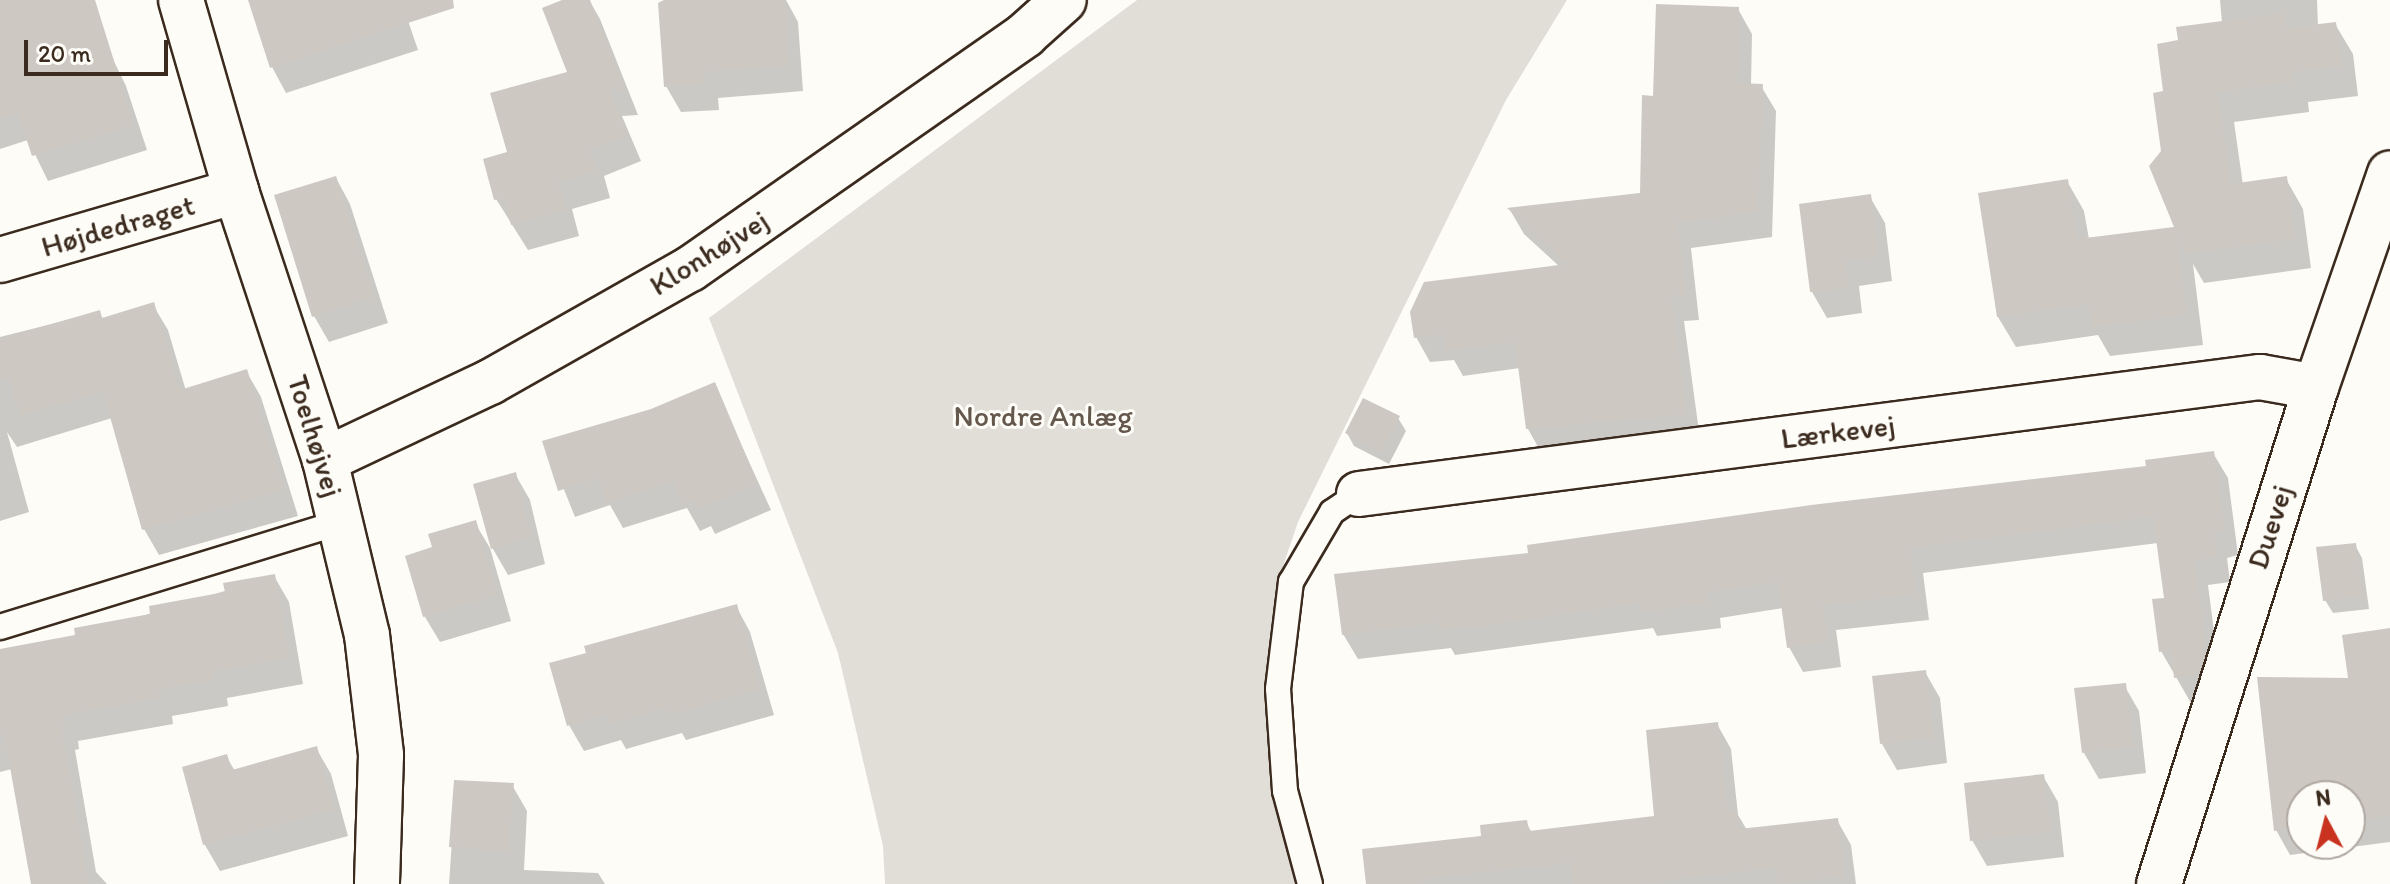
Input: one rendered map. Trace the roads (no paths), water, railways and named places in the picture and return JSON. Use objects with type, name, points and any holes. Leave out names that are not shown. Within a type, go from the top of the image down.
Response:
[{"type":"street","name":"Toelhøjvej","points":[[181,0],[236,191],[325,460],[367,635],[381,755],[377,884]]},
{"type":"street","name":"Klonhøjvej","points":[[325,460],[490,382],[690,269],[1025,35],[1064,0]]},
{"type":"street","name":"Duevej","points":[[2159,884],[2316,387],[2390,173]]},
{"type":"street","name":"Højdedraget","points":[[0,260],[236,191]]},
{"type":"street","name":"Lærkevej","points":[[1359,494],[2260,377],[2316,387]]},
{"type":"lane","points":[[1310,884],[1285,791],[1279,674],[1291,582],[1332,512],[1359,494]]},
{"type":"lane","points":[[0,627],[341,522]]},
{"type":"park label","name":"Nordre Anlæg","points":[[1043,416]]}]
